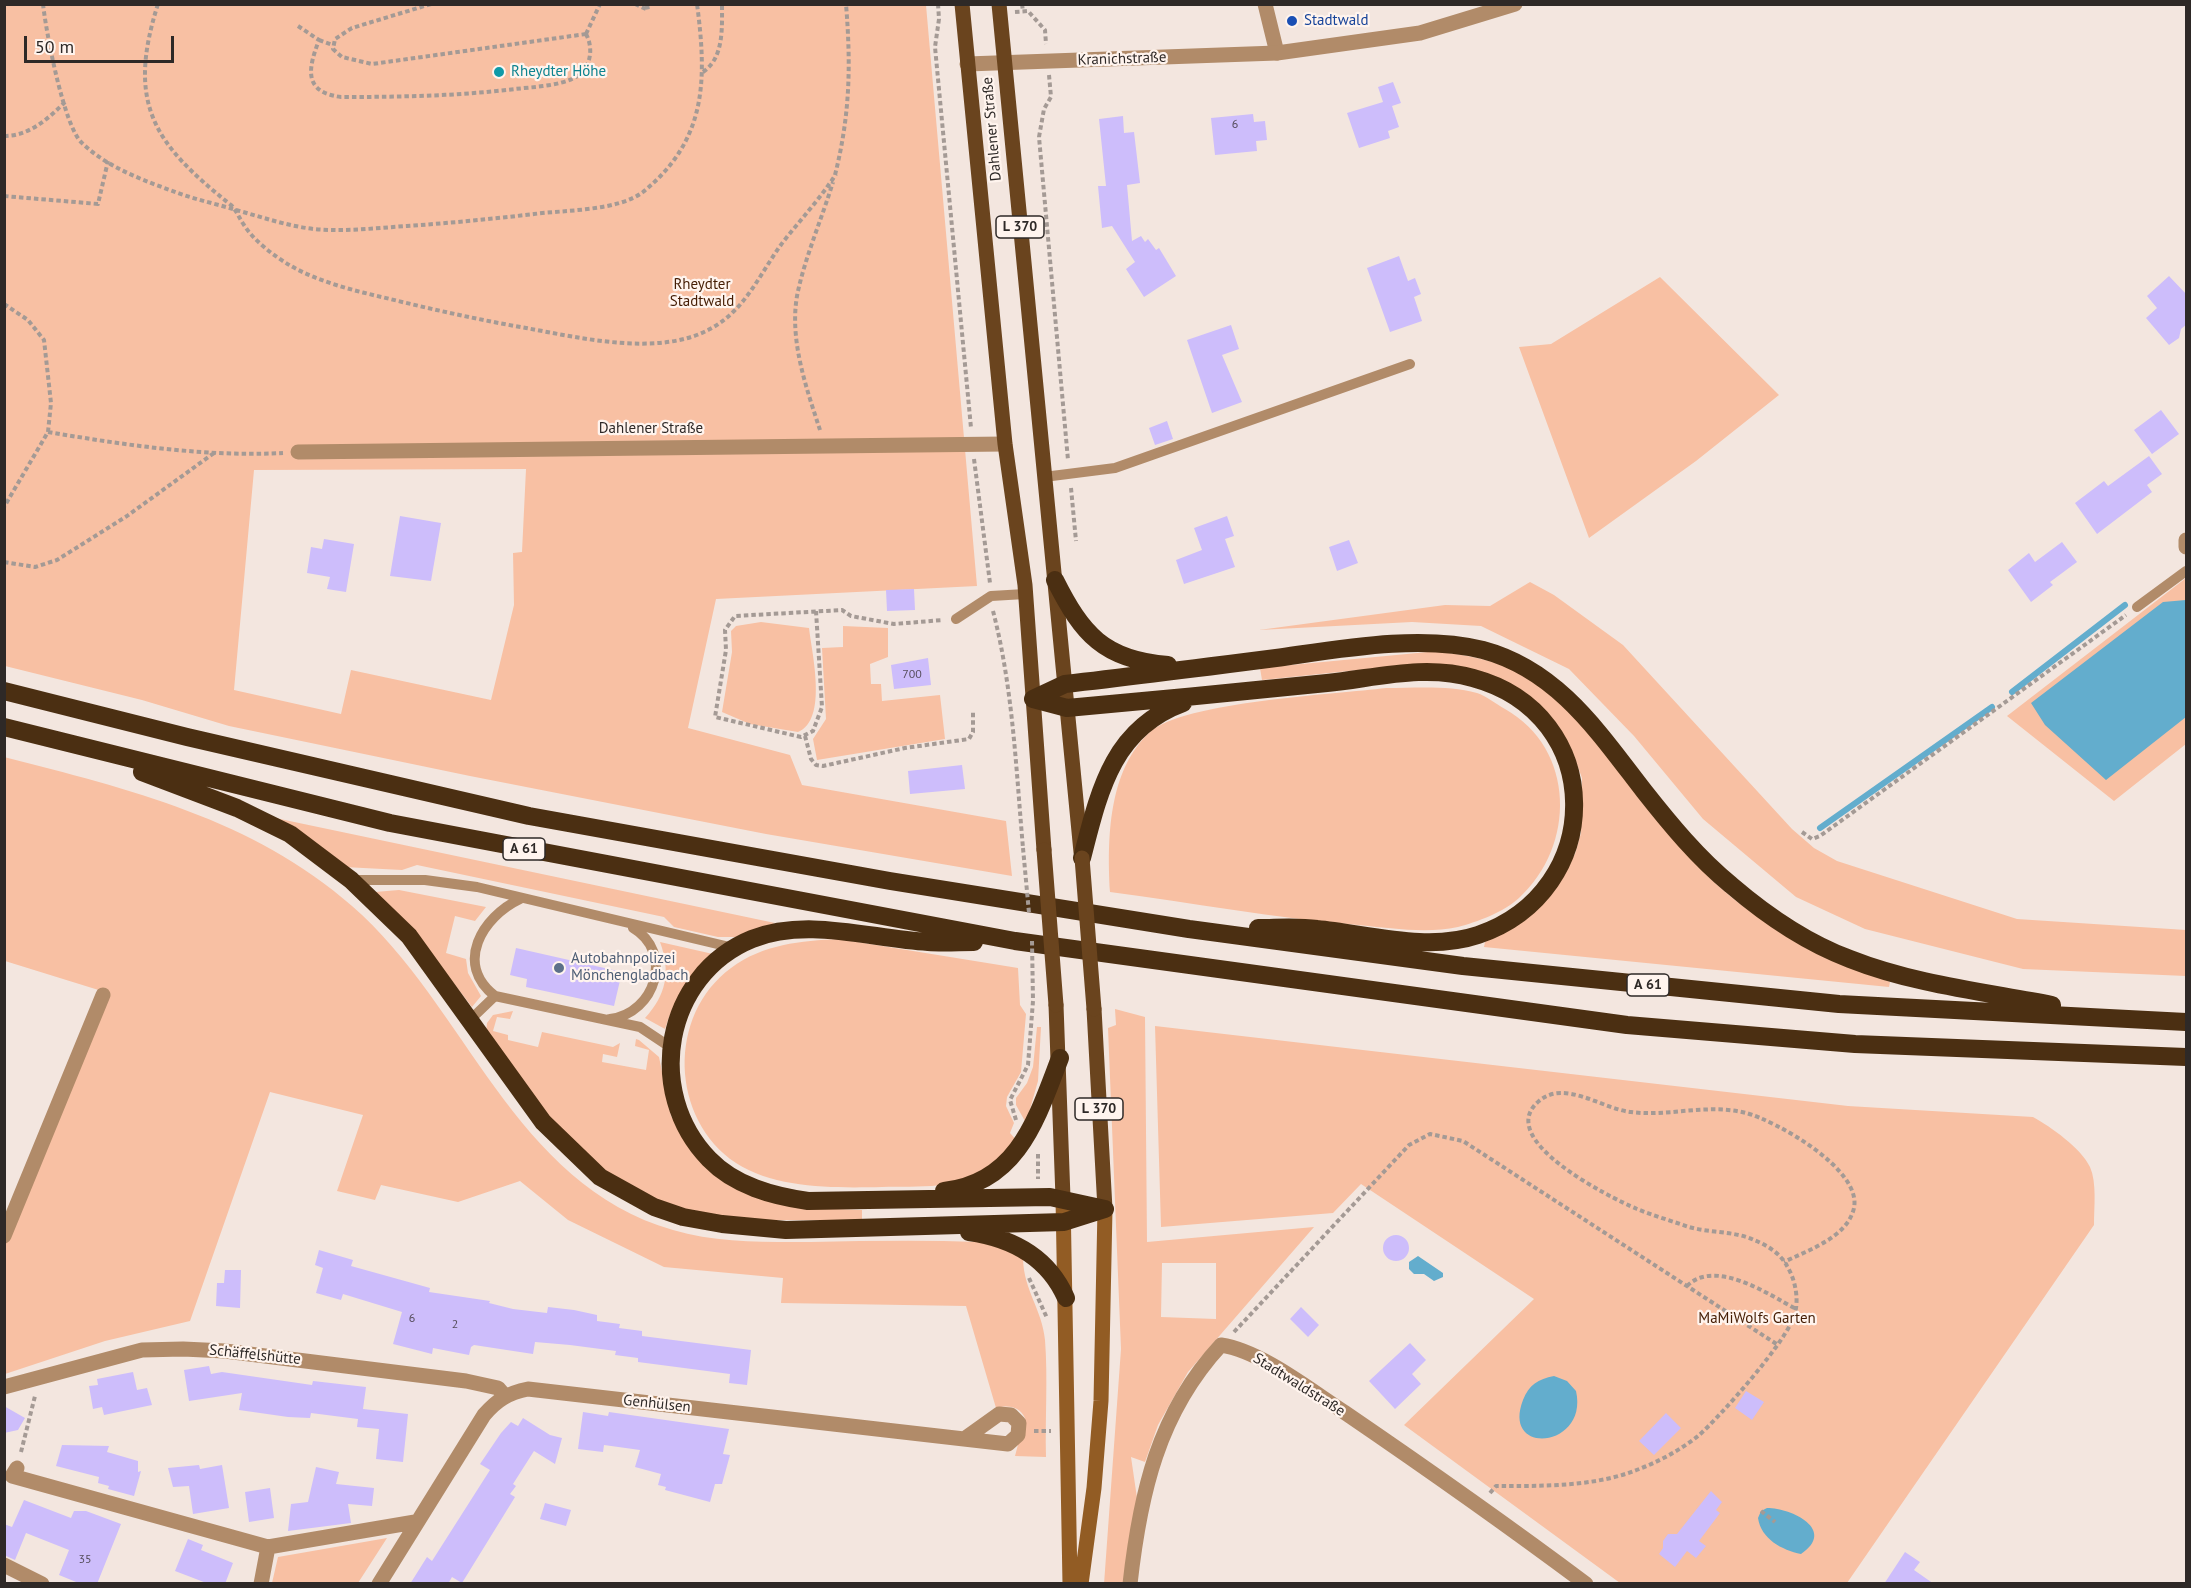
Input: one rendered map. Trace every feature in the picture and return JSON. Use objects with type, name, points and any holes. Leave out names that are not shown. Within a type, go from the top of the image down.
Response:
[{"type":"highway","points":[[1055,579],[1081,627],[1105,647],[1135,661],[1203,667]]},
{"type":"highway","points":[[1033,699],[1065,684],[1352,648],[1425,644],[1481,650],[1517,662],[1540,676],[1571,701],[1678,833],[1730,884],[1779,921],[1826,948],[1870,966],[2109,1016]]},
{"type":"highway","points":[[1033,699],[1067,708],[1422,672],[1452,673],[1489,682],[1507,691],[1537,714],[1558,742],[1571,777],[1575,816],[1563,864],[1543,892],[1514,919],[1476,936],[1436,942],[1314,928],[1190,929]]},
{"type":"highway","name":"A 61","points":[[4,691],[188,737],[530,816],[890,880],[1190,929],[1463,966],[1839,1004],[2109,1016],[2187,1022]]},
{"type":"highway","points":[[1082,858],[1103,784],[1127,741],[1143,723],[1157,714],[1207,695]]},
{"type":"highway","name":"A 61","points":[[4,727],[390,824],[1016,941],[1627,1024],[1855,1044],[2187,1057]]},
{"type":"highway","points":[[37,735],[237,808],[290,834],[351,880],[409,936],[543,1122],[600,1177],[654,1207],[683,1217],[767,1229],[907,1228],[1064,1222],[1105,1209]]},
{"type":"highway","points":[[1016,941],[928,942],[813,929],[771,933],[734,948],[710,967],[696,984],[678,1017],[670,1047],[672,1087],[677,1108],[686,1127],[710,1160],[735,1178],[767,1193],[808,1201],[1063,1198],[1105,1209]]},
{"type":"highway","points":[[843,1201],[954,1190],[993,1174],[1011,1159],[1027,1136],[1039,1113],[1060,1058]]},
{"type":"highway","points":[[907,1228],[970,1232],[995,1237],[1033,1256],[1053,1274],[1066,1298]]},
{"type":"main road","name":"Dahlener Straße","points":[[962,4],[1005,444]]},
{"type":"main road","name":"Dahlener Straße","points":[[999,4],[1044,477]]},
{"type":"main road","name":"L 370","points":[[1005,444],[1025,594],[1060,1058],[1070,1584]]},
{"type":"main road","name":"L 370","points":[[1044,477],[1082,858],[1094,1009],[1105,1209],[1101,1401],[1094,1488],[1081,1584]]},
{"type":"street","points":[[1265,4],[1277,53]]},
{"type":"street","name":"Kranichstraße","points":[[967,64],[1277,53],[1420,33],[1515,4]]},
{"type":"street","name":"Dahlener Straße","points":[[298,452],[657,447],[972,447],[1005,444]]},
{"type":"street","points":[[4,1236],[103,995]]},
{"type":"street","points":[[1130,1584],[1151,1465],[1158,1446],[1184,1390],[1221,1345]]},
{"type":"street","name":"Stadtwaldstraße","points":[[1221,1345],[1239,1348],[1315,1393],[1480,1505],[1586,1584]]},
{"type":"street","name":"Schäffelshütte","points":[[4,1387],[142,1350],[183,1349],[225,1351],[466,1381],[498,1388],[504,1395]]},
{"type":"street","name":"Genhülsen","points":[[504,1395],[528,1389],[964,1439]]},
{"type":"street","points":[[379,1584],[415,1522],[484,1415],[504,1395]]},
{"type":"street","points":[[11,1476],[268,1547],[415,1522]]},
{"type":"street","points":[[261,1584],[268,1547]]},
{"type":"street","points":[[4,1565],[42,1584]]},
{"type":"lane","points":[[1044,477],[1115,468],[1405,363]]},
{"type":"lane","points":[[2137,607],[2187,571]]},
{"type":"lane","points":[[956,619],[991,596],[1025,594]]},
{"type":"lane","points":[[351,880],[425,880],[477,887],[519,899],[734,948]]},
{"type":"lane","points":[[519,899],[490,919],[483,928],[476,946],[477,966],[483,982],[495,996],[640,1027],[670,1047]]},
{"type":"lane","points":[[604,1019],[621,1017],[635,1010],[644,1002],[655,983],[654,950],[646,937],[625,923]]},
{"type":"lane","points":[[470,1020],[495,996]]},
{"type":"path","points":[[43,4],[65,102],[75,136],[83,144],[108,161],[153,184],[199,201],[311,229],[345,230],[478,220],[615,205],[640,194],[664,173],[682,150],[699,110],[702,73],[697,4]]},
{"type":"path","points":[[158,4],[146,51],[144,73],[150,110],[160,134],[182,164],[236,210],[244,226],[258,241],[290,265],[326,282],[450,314],[625,343],[653,343],[708,330],[732,314],[752,291],[783,243],[820,199],[836,174]]},
{"type":"path","points":[[431,4],[352,28],[339,35],[333,45],[335,52],[342,57],[372,64],[586,34]]},
{"type":"path","points":[[586,34],[600,4]]},
{"type":"path","points":[[635,4],[648,10],[647,4]]},
{"type":"path","points":[[702,73],[714,63],[719,50],[722,4]]},
{"type":"path","points":[[826,448],[803,374],[796,318],[798,291],[836,174],[846,123],[850,88],[846,4]]},
{"type":"path","points":[[938,4],[939,19],[935,47],[972,447],[991,596],[1000,637],[1013,732],[1030,918]]},
{"type":"path","points":[[1023,4],[1023,11],[1028,11],[1045,30],[1051,97],[1044,109],[1039,137],[1076,541]]},
{"type":"path","points":[[298,26],[319,40],[333,45]]},
{"type":"path","points":[[319,40],[311,60],[310,74],[315,85],[323,93],[341,97],[456,96],[537,86],[574,78],[590,59],[590,42],[586,34]]},
{"type":"path","points":[[4,136],[20,134],[40,124],[65,102]]},
{"type":"path","points":[[4,196],[98,204],[108,161]]},
{"type":"path","points":[[4,304],[28,320],[44,340],[51,386],[51,419],[48,432],[4,507]]},
{"type":"path","points":[[48,432],[115,443],[215,452],[259,454],[298,452]]},
{"type":"path","points":[[4,562],[35,567],[57,560],[127,516],[215,452]]},
{"type":"path","points":[[1803,832],[1812,839],[1820,836],[2137,607]]},
{"type":"path","points":[[816,611],[822,707],[813,731],[805,736],[718,719],[714,712],[726,650],[725,630],[735,616],[816,611],[842,610],[851,616],[894,624],[956,619]]},
{"type":"path","points":[[805,736],[813,763],[823,766],[905,748],[969,740],[973,732],[973,712]]},
{"type":"path","points":[[1031,930],[1033,1001]]},
{"type":"path","points":[[1480,1505],[1496,1486],[1600,1480],[1633,1472],[1666,1457],[1698,1436],[1778,1345],[1789,1330],[1796,1309],[1797,1298],[1793,1282],[1784,1262],[1768,1247],[1751,1238],[1693,1228],[1638,1209],[1597,1189],[1566,1168],[1530,1136],[1526,1125],[1534,1104],[1545,1095],[1567,1093],[1633,1113],[1655,1114],[1720,1109],[1747,1113],[1799,1139],[1846,1178],[1854,1195],[1854,1209],[1838,1232],[1824,1243],[1784,1262]]},
{"type":"path","points":[[1221,1345],[1409,1145],[1430,1134],[1463,1141],[1778,1345]]},
{"type":"path","points":[[1033,1256],[1029,1267],[1030,1283],[1043,1306],[1048,1322]]},
{"type":"path","points":[[1687,1286],[1695,1278],[1707,1276],[1742,1281],[1796,1309]]},
{"type":"path","points":[[11,1476],[40,1376]]},
{"type":"path","points":[[1051,1420],[1052,1442]]},
{"type":"path","points":[[1761,1511],[1775,1522]]},
{"type":"green space","name":"Rheydter Stadtwald","points":[[4,5],[926,5],[977,586],[716,599],[688,728],[790,755],[802,785],[1006,821],[1012,876],[766,834],[229,726],[142,700],[5,666]],"holes":[[[526,469],[522,552],[513,553],[514,605],[491,700],[351,670],[341,714],[234,690],[254,470]]]},
{"type":"green space","points":[[1660,277],[1779,395],[1696,461],[1589,538],[1519,347],[1551,344]]},
{"type":"green space","points":[[2186,578],[2186,744],[2114,801],[2007,716]]},
{"type":"green space","points":[[1530,582],[1554,595],[1623,645],[1792,829],[1814,848],[1837,861],[2017,919],[2186,930],[2186,976],[2023,969],[1865,929],[1796,897],[1703,819],[1634,736],[1569,669],[1481,626],[1412,622],[1259,630],[1445,605],[1490,606]]},
{"type":"green space","points":[[761,622],[809,628],[815,669],[815,701],[813,714],[807,725],[798,732],[750,724],[722,712],[732,652],[731,631],[736,626]]},
{"type":"green space","points":[[843,626],[888,628],[888,657],[870,664],[871,684],[881,684],[882,701],[940,695],[945,739],[817,760],[813,739],[826,719],[822,648],[843,647]]},
{"type":"green space","points":[[1438,651],[1473,657],[1508,667],[1529,678],[1556,698],[1606,750],[1674,838],[1723,890],[1780,930],[1825,954],[1890,982],[1889,987],[1484,947],[1485,942],[1524,921],[1545,902],[1575,854],[1581,833],[1582,778],[1571,748],[1556,723],[1527,695],[1406,665],[1262,680],[1260,668]]},
{"type":"green space","points":[[1386,688],[1444,688],[1477,693],[1528,726],[1545,748],[1556,773],[1560,799],[1558,826],[1551,852],[1538,877],[1513,903],[1490,916],[1465,925],[1446,929],[1421,930],[1296,918],[1110,892],[1110,829],[1118,786],[1136,748],[1150,732],[1168,722],[1194,713],[1226,706]]},
{"type":"green space","points":[[4,757],[143,795],[188,811],[231,829],[314,876],[352,906],[392,947],[428,992],[531,1134],[572,1174],[618,1207],[673,1230],[707,1237],[776,1242],[979,1242],[1004,1249],[1023,1259],[1026,1281],[1045,1340],[1046,1457],[1015,1456],[1025,1418],[1013,1407],[996,1408],[966,1306],[781,1303],[783,1278],[664,1267],[568,1220],[520,1181],[458,1202],[381,1185],[375,1200],[337,1191],[363,1115],[270,1092],[190,1321],[105,1341],[5,1374],[5,1244],[105,992],[5,961]]},
{"type":"green space","points":[[261,815],[775,923],[740,937],[718,937],[674,927],[664,917],[417,865],[402,870],[344,867]]},
{"type":"green space","points":[[399,890],[486,907],[475,921],[455,916],[446,953],[466,959],[468,973],[481,996],[472,1007],[425,946],[375,892]]},
{"type":"green space","points":[[839,939],[1018,968],[1020,1005],[1026,1014],[1021,1072],[1007,1097],[1006,1106],[1014,1123],[1010,1133],[1018,1142],[992,1167],[967,1180],[939,1185],[826,1187],[807,1185],[769,1178],[736,1163],[714,1144],[698,1121],[689,1094],[685,1067],[687,1039],[696,1012],[710,988],[743,960],[769,949],[811,941]]},
{"type":"green space","points":[[660,942],[713,954],[684,989],[665,1029],[645,1018],[658,1001],[666,973]]},
{"type":"green space","points":[[1115,1009],[1145,1017],[1147,1242],[1314,1227],[1188,1372],[1158,1425],[1145,1462],[1131,1457],[1137,1498],[1125,1583],[1104,1584],[1121,1349],[1108,1028],[1116,1025]],"holes":[[[1162,1263],[1216,1263],[1216,1319],[1161,1317]]]},
{"type":"green space","points":[[513,1011],[510,1019],[497,1017],[493,1031],[508,1035],[508,1040],[538,1047],[542,1032],[613,1047],[620,1043],[617,1057],[603,1054],[602,1062],[646,1070],[649,1050],[635,1046],[636,1039],[639,1040],[659,1057],[671,1116],[694,1153],[812,1208],[862,1210],[862,1220],[750,1220],[680,1210],[614,1181],[562,1136],[486,1033],[487,1023],[493,1015]]},
{"type":"green space","name":"MaMiWolfs Garten","points":[[1155,1026],[1848,1106],[2033,1117],[2073,1145],[2090,1167],[2094,1188],[2094,1225],[1847,1583],[1620,1583],[1404,1425],[1534,1299],[1361,1184],[1333,1213],[1161,1227]]},
{"type":"green space","points":[[1037,1027],[1041,1027],[1038,1081],[1026,1123],[1016,1105],[1016,1098],[1027,1083],[1033,1067]]},
{"type":"green space","points":[[387,1538],[358,1583],[272,1583],[278,1557]]},
{"type":"water","points":[[2186,600],[2186,717],[2106,780],[2045,725],[2031,703],[2163,602]]},
{"type":"water","points":[[1418,1256],[1443,1273],[1443,1277],[1434,1281],[1424,1274],[1414,1274],[1409,1269],[1409,1262]]},
{"type":"water","points":[[1554,1376],[1567,1381],[1576,1391],[1577,1410],[1570,1424],[1559,1434],[1546,1438],[1534,1437],[1524,1431],[1519,1418],[1523,1400],[1528,1390],[1535,1384]]},
{"type":"water","points":[[1767,1508],[1788,1512],[1807,1522],[1813,1529],[1814,1537],[1811,1545],[1801,1554],[1787,1550],[1768,1538],[1758,1518],[1761,1511]]},
{"type":"building","points":[[1393,82],[1401,103],[1392,106],[1399,127],[1388,131],[1390,138],[1359,148],[1347,113],[1383,102],[1378,87]]},
{"type":"building","points":[[1253,114],[1254,122],[1265,121],[1267,140],[1256,141],[1257,151],[1215,155],[1211,118]]},
{"type":"building","points":[[1123,116],[1124,133],[1134,132],[1140,183],[1127,185],[1132,241],[1141,236],[1145,242],[1148,239],[1156,250],[1159,248],[1176,276],[1144,297],[1126,269],[1135,262],[1112,226],[1102,228],[1098,186],[1106,186],[1099,119]]},
{"type":"building","points":[[1399,256],[1408,281],[1415,278],[1421,294],[1414,297],[1422,321],[1390,332],[1367,268]]},
{"type":"building","points":[[2169,276],[2187,295],[2187,324],[2181,329],[2179,338],[2169,345],[2146,318],[2157,308],[2147,296]]},
{"type":"building","points":[[1231,325],[1239,349],[1222,355],[1242,402],[1212,413],[1187,340]]},
{"type":"building","points":[[2161,410],[2179,434],[2152,454],[2134,430]]},
{"type":"building","points":[[1167,421],[1173,439],[1155,445],[1149,428]]},
{"type":"building","points":[[2149,456],[2162,474],[2147,485],[2152,492],[2097,534],[2075,503],[2104,481],[2108,486]]},
{"type":"building","points":[[400,516],[441,523],[431,581],[390,576]]},
{"type":"building","points":[[1227,516],[1234,536],[1225,539],[1235,567],[1184,584],[1176,560],[1202,550],[1194,528]]},
{"type":"building","points":[[324,539],[354,544],[346,592],[327,589],[330,577],[307,573],[311,547],[322,549]]},
{"type":"building","points":[[1349,540],[1358,563],[1337,571],[1329,547]]},
{"type":"building","points":[[2062,542],[2077,562],[2050,582],[2053,585],[2031,602],[2008,570],[2029,553],[2035,562]]},
{"type":"building","points":[[914,589],[915,610],[887,611],[886,590]]},
{"type":"building","points":[[928,658],[931,685],[894,689],[891,665]]},
{"type":"building","points":[[962,765],[965,789],[910,794],[908,771]]},
{"type":"building","points":[[516,948],[622,972],[614,1006],[526,987],[527,979],[510,975]]},
{"type":"building","points":[[1396,1235],[1405,1239],[1409,1248],[1405,1257],[1396,1261],[1387,1257],[1383,1248],[1387,1239]]},
{"type":"building","points":[[319,1250],[353,1260],[351,1266],[430,1288],[429,1292],[490,1301],[489,1303],[513,1309],[547,1313],[548,1307],[574,1310],[597,1315],[597,1321],[620,1324],[619,1328],[642,1331],[642,1336],[751,1350],[747,1385],[729,1383],[730,1374],[638,1362],[638,1358],[615,1355],[616,1351],[570,1345],[535,1342],[533,1354],[474,1345],[469,1355],[433,1348],[432,1354],[393,1344],[402,1312],[343,1294],[341,1300],[316,1293],[323,1268],[315,1265]]},
{"type":"building","points":[[225,1270],[241,1270],[240,1308],[216,1306],[217,1283],[224,1283]]},
{"type":"building","points":[[1301,1307],[1319,1325],[1308,1337],[1290,1319]]},
{"type":"building","points":[[1410,1343],[1426,1360],[1412,1374],[1421,1384],[1395,1409],[1369,1381]]},
{"type":"building","points":[[209,1366],[211,1374],[222,1372],[312,1385],[313,1381],[366,1387],[363,1409],[408,1414],[403,1462],[376,1459],[379,1429],[357,1427],[358,1419],[311,1413],[310,1418],[288,1417],[239,1410],[242,1393],[189,1401],[184,1370]]},
{"type":"building","points":[[133,1372],[137,1390],[147,1388],[152,1405],[104,1415],[102,1407],[93,1409],[89,1386],[98,1385],[97,1379]]},
{"type":"building","points":[[1746,1391],[1764,1402],[1752,1420],[1735,1408]]},
{"type":"building","points":[[4,1406],[25,1418],[18,1430],[4,1433]]},
{"type":"building","points":[[583,1412],[608,1416],[609,1412],[729,1429],[723,1454],[730,1455],[722,1484],[715,1484],[710,1502],[665,1490],[666,1487],[658,1485],[661,1474],[635,1467],[640,1450],[604,1445],[603,1452],[578,1449]]},
{"type":"building","points":[[1666,1413],[1681,1428],[1654,1455],[1639,1441]]},
{"type":"building","points":[[523,1418],[550,1435],[562,1438],[555,1464],[534,1451],[513,1484],[516,1486],[510,1494],[515,1497],[462,1583],[452,1577],[448,1584],[410,1584],[427,1557],[432,1561],[490,1470],[480,1464],[501,1433],[511,1422],[518,1426]]},
{"type":"building","points":[[62,1445],[109,1446],[107,1452],[138,1461],[138,1472],[141,1471],[134,1496],[108,1489],[109,1486],[98,1483],[99,1477],[56,1466]]},
{"type":"building","points":[[199,1465],[200,1469],[222,1465],[229,1508],[193,1514],[189,1486],[173,1487],[168,1468]]},
{"type":"building","points":[[316,1467],[339,1472],[336,1484],[374,1488],[372,1506],[348,1504],[351,1523],[288,1531],[291,1504],[308,1502]]},
{"type":"building","points":[[270,1488],[274,1518],[249,1522],[245,1492]]},
{"type":"building","points":[[1711,1491],[1722,1502],[1716,1510],[1720,1513],[1699,1541],[1706,1546],[1696,1558],[1687,1551],[1675,1567],[1659,1554],[1663,1548],[1663,1541],[1668,1534],[1677,1534]]},
{"type":"building","points":[[24,1500],[71,1518],[74,1511],[86,1511],[121,1524],[97,1584],[81,1584],[59,1575],[69,1550],[26,1533],[15,1560],[4,1555],[4,1524],[12,1527]]},
{"type":"building","points":[[545,1503],[571,1510],[566,1526],[540,1519]]},
{"type":"building","points":[[188,1539],[203,1545],[201,1550],[233,1563],[225,1584],[209,1584],[175,1571]]},
{"type":"building","points":[[1905,1552],[1920,1562],[1914,1570],[1934,1584],[1884,1584]]},
{"type":"waterway","points":[[2012,692],[2125,605]]},
{"type":"waterway","points":[[1820,828],[1992,707]]},
{"type":"place","name":"Stadtwald","points":[[1292,21]]},
{"type":"place","name":"Rheydter Höhe","points":[[499,72]]},
{"type":"place","name":"Autobahnpolizei Mönchengladbach","points":[[559,968]]}]
